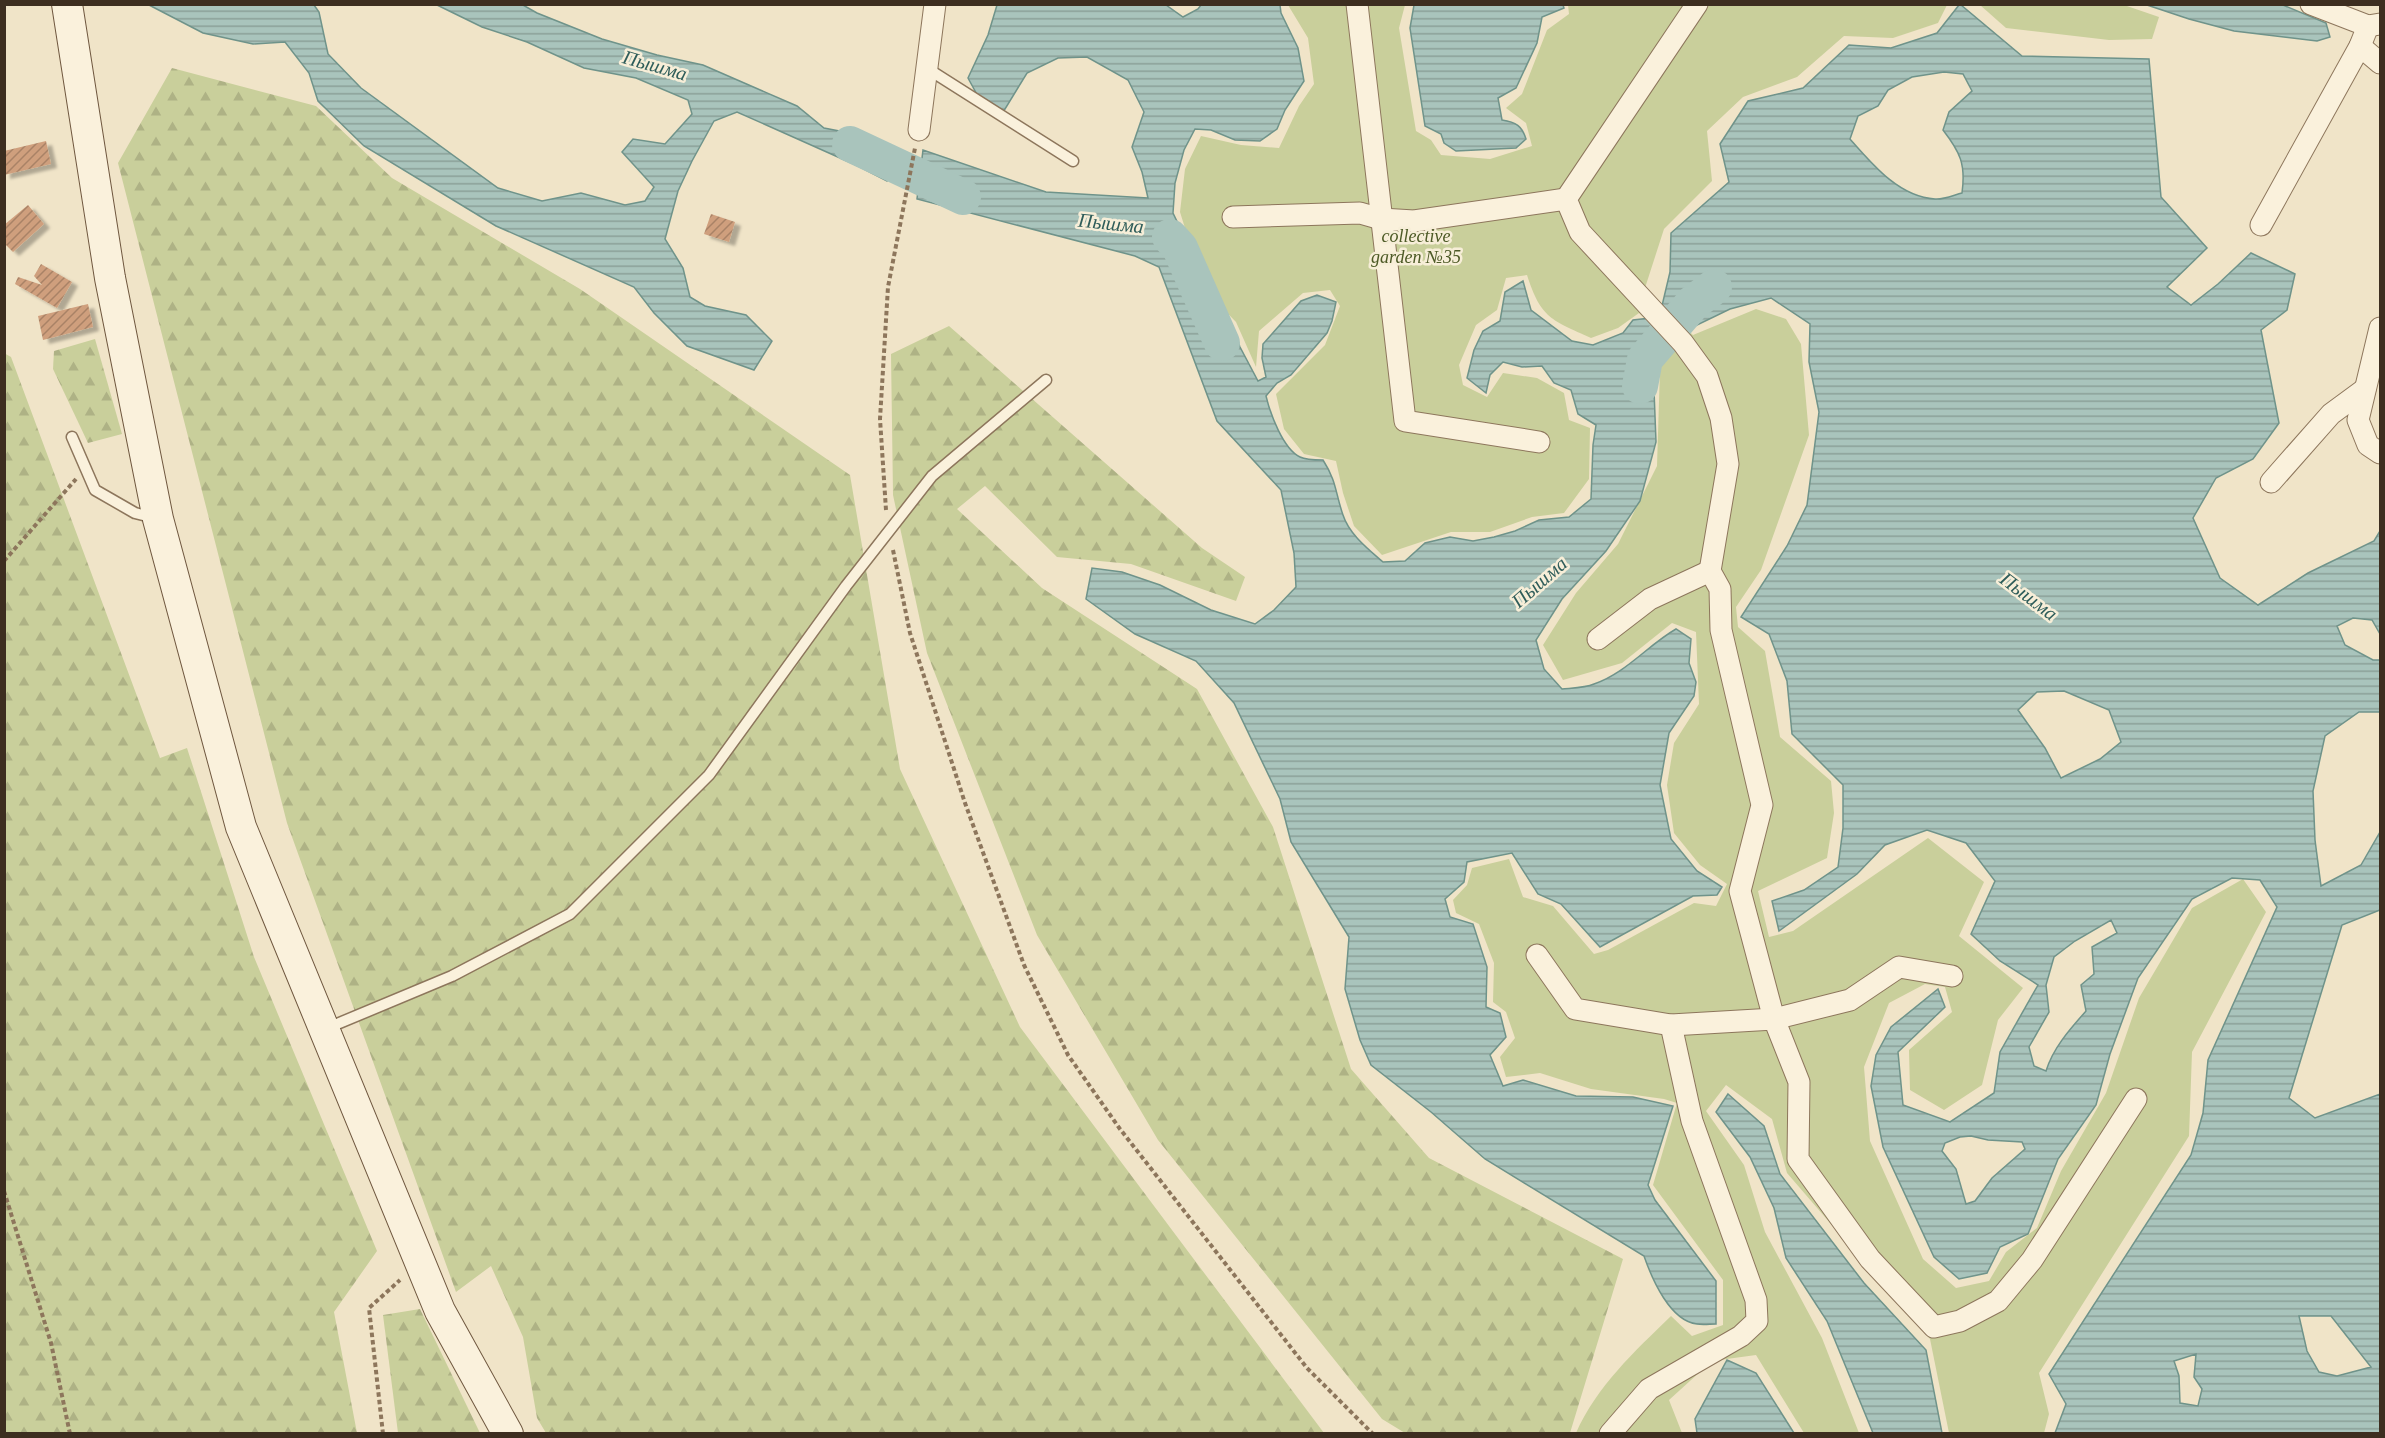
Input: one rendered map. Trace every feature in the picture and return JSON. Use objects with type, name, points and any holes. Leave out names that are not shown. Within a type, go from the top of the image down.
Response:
[{"type":"street","points":[[67,4],[110,278],[158,519],[241,827],[440,1311],[508,1434]]},
{"type":"street","points":[[919,130],[935,4]]},
{"type":"street","points":[[1357,4],[1405,421],[1539,442]]},
{"type":"street","points":[[1233,217],[1360,213],[1381,219],[1414,221],[1566,199],[1697,4]]},
{"type":"street","points":[[2261,225],[2360,46],[2374,25],[2311,4]]},
{"type":"street","points":[[2360,46],[2380,63]]},
{"type":"street","points":[[1566,199],[1580,232],[1683,343],[1707,376],[1721,418],[1728,464],[1715,580],[1721,630],[1762,805],[1740,891],[1774,1019],[1799,1082],[1798,1159],[1870,1259],[1934,1327],[1960,1321],[1998,1301],[2032,1260],[2136,1099]]},
{"type":"street","points":[[2380,328],[2358,420],[2368,445],[2380,453]]},
{"type":"street","points":[[2271,482],[2331,414],[2365,389]]},
{"type":"street","points":[[1598,639],[1650,599],[1715,580]]},
{"type":"street","points":[[1537,955],[1575,1009],[1671,1025],[1774,1019],[1850,1000],[1899,967],[1952,976]]},
{"type":"street","points":[[1610,1434],[1648,1389],[1741,1336],[1757,1321],[1756,1300],[1692,1121],[1671,1025]]},
{"type":"lane","points":[[928,69],[1073,161]]},
{"type":"lane","points":[[325,1029],[452,976],[570,914],[709,776],[846,586],[932,476],[1046,380]]},
{"type":"lane","points":[[72,438],[95,489],[135,513],[158,519]]},
{"type":"path","points":[[919,130],[888,287],[880,419],[886,513],[910,633],[965,803],[1024,965],[1068,1055],[1120,1129],[1307,1368],[1373,1434]]},
{"type":"path","points":[[4,561],[76,479],[95,489]]},
{"type":"path","points":[[4,1191],[51,1343],[70,1434]]},
{"type":"path","points":[[383,1434],[369,1308],[419,1263]]},
{"type":"green space","name":"collective garden №35","points":[[1288,5],[1405,5],[1399,28],[1416,131],[1431,140],[1441,155],[1490,159],[1532,146],[1526,123],[1506,108],[1522,94],[1547,30],[1569,14],[1568,5],[1947,5],[1938,23],[1893,38],[1844,36],[1797,77],[1743,97],[1707,131],[1712,181],[1664,229],[1644,291],[1693,335],[1756,309],[1786,319],[1801,344],[1809,435],[1761,570],[1736,607],[1738,627],[1765,651],[1780,737],[1831,781],[1834,813],[1827,858],[1758,891],[1769,937],[1793,931],[1928,838],[1984,882],[1959,936],[2023,988],[1998,1020],[1982,1085],[1944,1110],[1910,1090],[1909,1050],[1952,1012],[1945,987],[1925,984],[1889,1003],[1864,1067],[1870,1141],[1923,1259],[1956,1288],[1989,1281],[2006,1252],[2037,1228],[2061,1171],[2106,1093],[2139,998],[2192,908],[2243,879],[2266,912],[2192,1052],[2189,1136],[2039,1373],[2049,1414],[2044,1433],[1949,1433],[1930,1339],[1787,1173],[1772,1119],[1726,1085],[1706,1111],[1744,1165],[1765,1232],[1822,1338],[1859,1433],[1804,1433],[1756,1355],[1712,1361],[1669,1400],[1682,1433],[1576,1433],[1594,1400],[1618,1370],[1671,1316],[1692,1336],[1723,1325],[1723,1280],[1653,1185],[1677,1103],[1664,1099],[1591,1089],[1540,1073],[1506,1077],[1500,1057],[1515,1038],[1506,1012],[1493,1002],[1494,963],[1479,924],[1456,913],[1453,900],[1467,885],[1472,868],[1509,859],[1523,897],[1553,906],[1594,954],[1608,950],[1694,903],[1716,906],[1727,884],[1700,865],[1674,833],[1667,785],[1674,743],[1699,704],[1696,632],[1672,623],[1622,663],[1563,680],[1543,645],[1576,593],[1618,544],[1657,466],[1660,369],[1669,343],[1639,313],[1618,328],[1591,338],[1557,322],[1543,310],[1527,275],[1506,278],[1497,310],[1476,325],[1459,365],[1463,385],[1487,397],[1503,373],[1537,378],[1564,393],[1569,420],[1590,428],[1589,479],[1564,513],[1532,517],[1490,532],[1451,532],[1382,555],[1354,526],[1336,461],[1304,454],[1284,429],[1276,394],[1325,345],[1340,306],[1330,290],[1303,293],[1259,331],[1256,367],[1236,322],[1204,289],[1180,212],[1185,169],[1201,136],[1241,145],[1279,148],[1299,106],[1314,84],[1308,38]]},
{"type":"green space","points":[[1980,5],[2124,5],[2159,17],[2152,39],[2109,40],[2006,28]]},
{"type":"green space","points":[[172,68],[316,106],[392,178],[580,289],[850,475],[900,769],[1020,1027],[1324,1433],[546,1433],[537,1418],[523,1337],[491,1266],[456,1292],[287,823],[118,163]]},
{"type":"green space","points":[[949,326],[1202,548],[1245,577],[1236,601],[1131,564],[1057,557],[985,486],[957,509],[1042,588],[1197,689],[1273,827],[1351,1069],[1429,1158],[1623,1259],[1570,1433],[1405,1433],[1382,1419],[1158,1140],[1037,935],[927,653],[893,495],[891,354]]},
{"type":"green space","points":[[95,339],[122,434],[88,443],[53,369],[54,351]]},
{"type":"green space","points":[[4,353],[11,357],[160,758],[187,748],[254,957],[377,1251],[334,1312],[357,1433],[5,1433]]},
{"type":"green space","points":[[420,1309],[480,1433],[398,1433],[383,1315]]},
{"type":"water","points":[[149,5],[314,5],[319,12],[328,54],[361,88],[498,188],[542,201],[581,193],[625,205],[645,201],[654,187],[622,152],[633,139],[665,144],[692,114],[688,100],[636,78],[584,68],[527,42],[482,27],[437,5],[523,5],[537,13],[602,39],[703,65],[797,106],[824,128],[860,135],[902,153],[887,181],[737,112],[714,121],[678,191],[665,239],[683,268],[690,297],[705,306],[746,315],[772,341],[754,370],[687,346],[654,313],[634,287],[496,226],[364,146],[318,101],[309,73],[285,42],[253,44],[203,33]]},
{"type":"water","points":[[997,5],[1166,5],[1183,17],[1201,5],[1280,5],[1281,13],[1298,48],[1304,81],[1285,110],[1277,129],[1260,141],[1235,140],[1211,130],[1195,129],[1184,150],[1175,183],[1173,213],[1183,234],[1199,297],[1217,310],[1232,326],[1258,381],[1266,377],[1262,358],[1263,344],[1301,301],[1317,295],[1336,302],[1327,333],[1291,375],[1277,383],[1266,396],[1283,439],[1294,453],[1302,458],[1323,460],[1331,475],[1343,515],[1350,529],[1383,562],[1405,561],[1425,543],[1450,537],[1473,541],[1515,531],[1539,520],[1569,517],[1591,499],[1596,425],[1578,414],[1571,390],[1554,383],[1542,366],[1522,367],[1503,362],[1490,375],[1486,393],[1467,378],[1474,350],[1483,331],[1500,321],[1505,292],[1523,281],[1531,310],[1572,341],[1593,345],[1623,333],[1633,320],[1650,318],[1662,332],[1657,353],[1654,390],[1656,442],[1640,501],[1606,551],[1562,599],[1536,640],[1544,669],[1562,689],[1587,686],[1606,679],[1676,629],[1691,639],[1689,663],[1696,682],[1694,696],[1669,733],[1660,785],[1671,839],[1697,871],[1722,887],[1717,895],[1693,896],[1600,947],[1561,904],[1538,894],[1512,853],[1467,862],[1464,882],[1445,899],[1450,917],[1473,924],[1487,967],[1486,1007],[1500,1013],[1506,1037],[1490,1055],[1503,1086],[1523,1080],[1576,1096],[1633,1097],[1673,1106],[1648,1185],[1655,1200],[1716,1281],[1716,1324],[1697,1324],[1678,1315],[1657,1287],[1644,1256],[1485,1159],[1431,1112],[1371,1065],[1360,1040],[1345,989],[1349,937],[1291,842],[1280,799],[1234,703],[1196,661],[1135,634],[1086,599],[1092,568],[1122,572],[1160,585],[1211,610],[1255,624],[1274,610],[1296,587],[1294,553],[1281,490],[1217,421],[1159,267],[1135,256],[917,199],[923,150],[1046,192],[1148,198],[1142,172],[1132,147],[1144,112],[1128,80],[1087,57],[1058,58],[1027,73],[1002,114],[980,100],[968,78],[988,35]]},
{"type":"water","points":[[1414,5],[1563,5],[1564,8],[1542,17],[1537,43],[1516,88],[1498,98],[1502,120],[1518,125],[1526,139],[1516,148],[1456,151],[1444,143],[1441,134],[1425,126],[1410,28]]},
{"type":"water","points":[[1961,5],[2022,56],[2149,59],[2161,197],[2207,248],[2167,287],[2191,305],[2218,284],[2251,253],[2295,274],[2287,310],[2261,330],[2279,423],[2253,459],[2216,478],[2193,518],[2220,578],[2258,605],[2308,573],[2374,541],[2380,531],[2380,634],[2372,620],[2353,618],[2337,626],[2345,645],[2373,660],[2380,660],[2380,712],[2359,712],[2325,736],[2313,791],[2315,840],[2321,886],[2361,865],[2380,832],[2380,910],[2342,925],[2289,1098],[2315,1118],[2380,1094],[2380,1433],[2055,1433],[2066,1404],[2049,1374],[2191,1155],[2203,1113],[2208,1060],[2277,907],[2260,880],[2232,878],[2192,899],[2138,978],[2110,1054],[2096,1105],[2058,1159],[2028,1234],[2000,1247],[1987,1273],[1959,1279],[1934,1257],[1883,1147],[1871,1086],[1876,1055],[1891,1027],[1938,989],[1945,1007],[1898,1052],[1903,1105],[1950,1122],[1994,1093],[2000,1052],[2038,985],[2000,961],[1971,934],[1995,881],[1966,843],[1927,830],[1885,845],[1857,874],[1779,931],[1772,901],[1804,890],[1838,867],[1843,828],[1843,785],[1792,734],[1787,681],[1769,634],[1741,617],[1787,546],[1807,505],[1819,412],[1809,362],[1810,324],[1771,298],[1730,309],[1689,329],[1661,310],[1670,272],[1671,233],[1729,182],[1720,144],[1748,101],[1803,88],[1849,45],[1891,48],[1937,33]],"holes":[[[1944,72],[1963,74],[1972,91],[1949,112],[1943,130],[1958,152],[1963,174],[1962,193],[1938,199],[1922,197],[1910,192],[1887,178],[1850,139],[1858,116],[1878,106],[1888,90],[1912,77]],[[2064,691],[2109,710],[2121,742],[2100,759],[2061,778],[2045,748],[2018,710],[2037,692]],[[2111,920],[2117,933],[2092,947],[2094,974],[2081,985],[2086,1011],[2068,1032],[2046,1071],[2034,1066],[2029,1047],[2049,1012],[2046,985],[2054,957],[2075,941]],[[1971,1136],[1988,1140],[2022,1142],[2025,1149],[1992,1178],[1975,1201],[1966,1204],[1956,1169],[1942,1151],[1945,1143],[1960,1137]],[[2299,1316],[2331,1316],[2371,1367],[2337,1376],[2319,1372],[2307,1351]],[[2196,1354],[2194,1377],[2202,1389],[2198,1406],[2180,1403],[2179,1376],[2174,1361]]]},
{"type":"water","points":[[2147,5],[2283,5],[2326,23],[2330,37],[2317,41],[2234,31]]},
{"type":"water","points":[[1728,1094],[1764,1126],[1780,1174],[1864,1283],[1926,1350],[1942,1433],[1873,1433],[1827,1321],[1786,1258],[1774,1208],[1750,1157],[1716,1112]]},
{"type":"water","points":[[1727,1360],[1756,1373],[1794,1433],[1697,1433],[1695,1419]]},
{"type":"building","points":[[46,141],[51,164],[4,175],[4,151]]},
{"type":"building","points":[[28,205],[44,224],[13,252],[4,243],[4,225]]},
{"type":"building","points":[[711,214],[735,222],[729,242],[704,234]]},
{"type":"building","points":[[41,264],[72,282],[57,308],[15,284],[18,277],[42,285],[34,276]]},
{"type":"building","points":[[88,304],[93,327],[43,340],[38,316]]},
{"type":"waterway","name":"Пышма","points":[[850,144],[963,197]]},
{"type":"waterway","name":"Пышма","points":[[1170,237],[1180,248],[1222,343]]},
{"type":"waterway","name":"Пышма","points":[[1640,386],[1645,359],[1693,303],[1714,287]]}]
